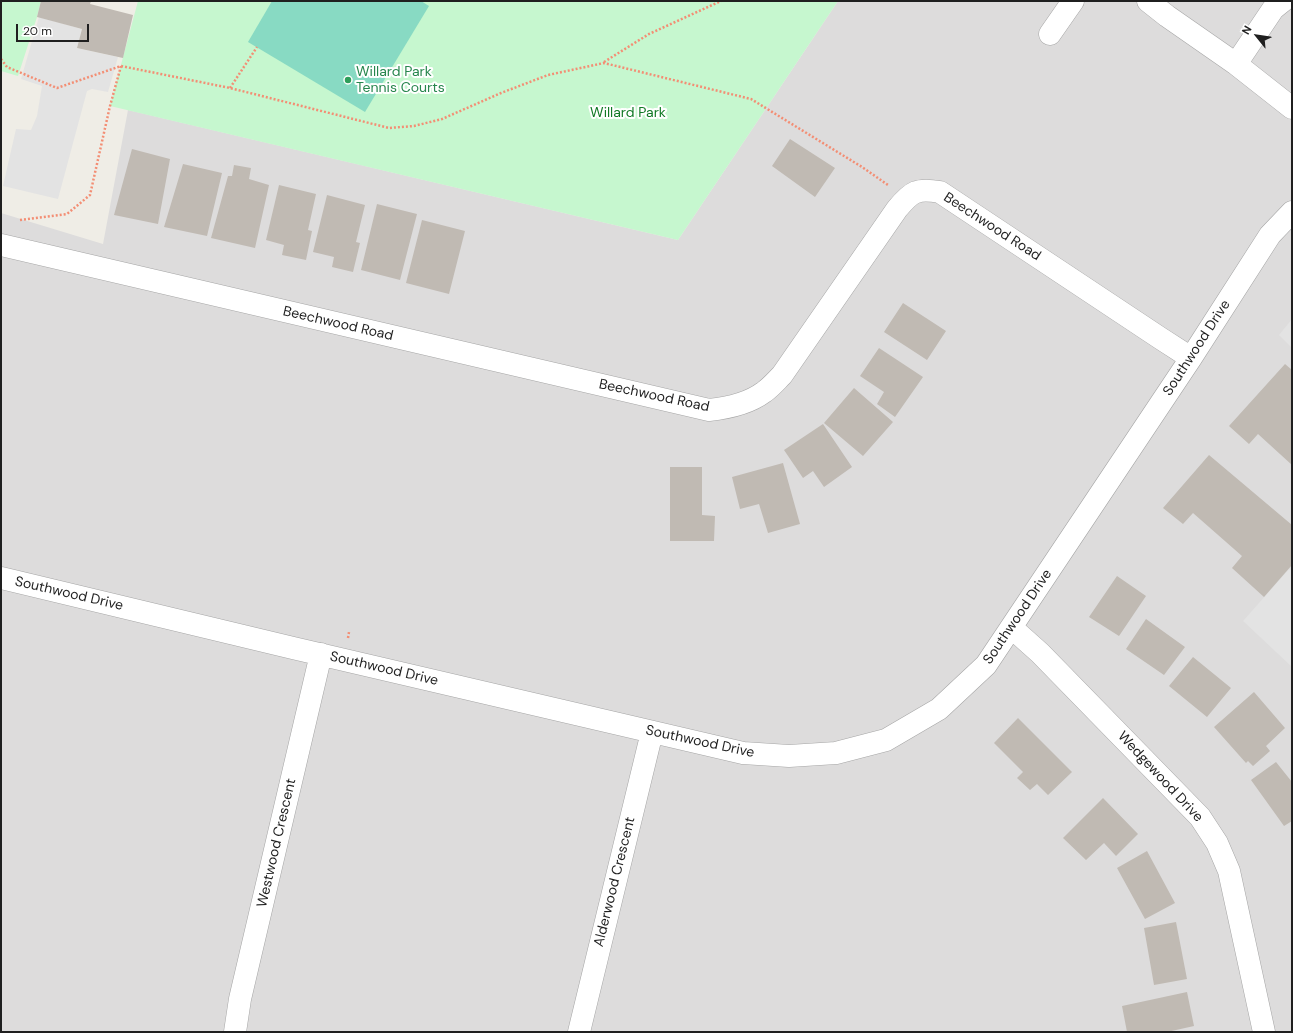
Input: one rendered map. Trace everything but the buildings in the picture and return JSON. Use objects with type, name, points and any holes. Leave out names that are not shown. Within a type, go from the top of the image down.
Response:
[{"type":"street","points":[[1050,34],[1073,1]]},
{"type":"street","points":[[1148,1],[1171,8],[1236,64],[1292,108]]},
{"type":"street","points":[[1236,64],[1273,9],[1283,1]]},
{"type":"street","name":"Beechwood Road","points":[[1,245],[708,410],[728,408],[744,403],[764,392],[782,375],[897,209],[907,197],[916,191],[925,189],[940,192],[1191,358]]},
{"type":"street","name":"Southwood Drive","points":[[1,578],[743,753],[789,756],[836,752],[886,740],[939,709],[986,665],[1191,358],[1270,235],[1292,212]]},
{"type":"street","name":"Wedgewood Drive","points":[[1012,628],[1040,652],[1200,817],[1216,843],[1229,871],[1264,1032]]},
{"type":"street","name":"Westwood Crescent","points":[[235,1032],[240,999],[320,654]]},
{"type":"street","name":"Alderwood Crescent","points":[[579,1032],[652,732]]},
{"type":"path","points":[[1,59],[7,67],[57,88],[121,66],[230,88],[389,128],[414,126],[442,119],[548,74],[604,63],[649,34],[721,1]]},
{"type":"path","points":[[230,88],[257,47]]},
{"type":"path","points":[[604,63],[751,99],[862,167],[907,197]]},
{"type":"path","points":[[20,220],[67,214],[90,195],[110,106],[121,66]]},
{"type":"shaded area","points":[[838,1],[1292,1],[1292,1032],[1,1032],[1,213],[103,244],[128,110],[678,240]]},
{"type":"shaded area","points":[[39,17],[82,29],[77,48],[118,57],[108,92],[92,89],[87,91],[58,199],[3,186],[16,129],[31,130],[37,116],[42,86],[21,79]]},
{"type":"shaded area","points":[[1292,319],[1292,348],[1279,335]]},
{"type":"shaded area","points":[[1289,569],[1292,571],[1292,667],[1243,621]]},
{"type":"green space","points":[[1,1],[41,1],[18,76],[1,71]]},
{"type":"green space","name":"Willard Park","points":[[138,1],[838,1],[678,240],[110,106]]},
{"type":"green space","name":"Willard Park Tennis Courts","points":[[272,1],[421,1],[429,6],[365,112],[248,42]]},
{"type":"place","name":"Willard Park Tennis Courts","points":[[348,80]]}]
